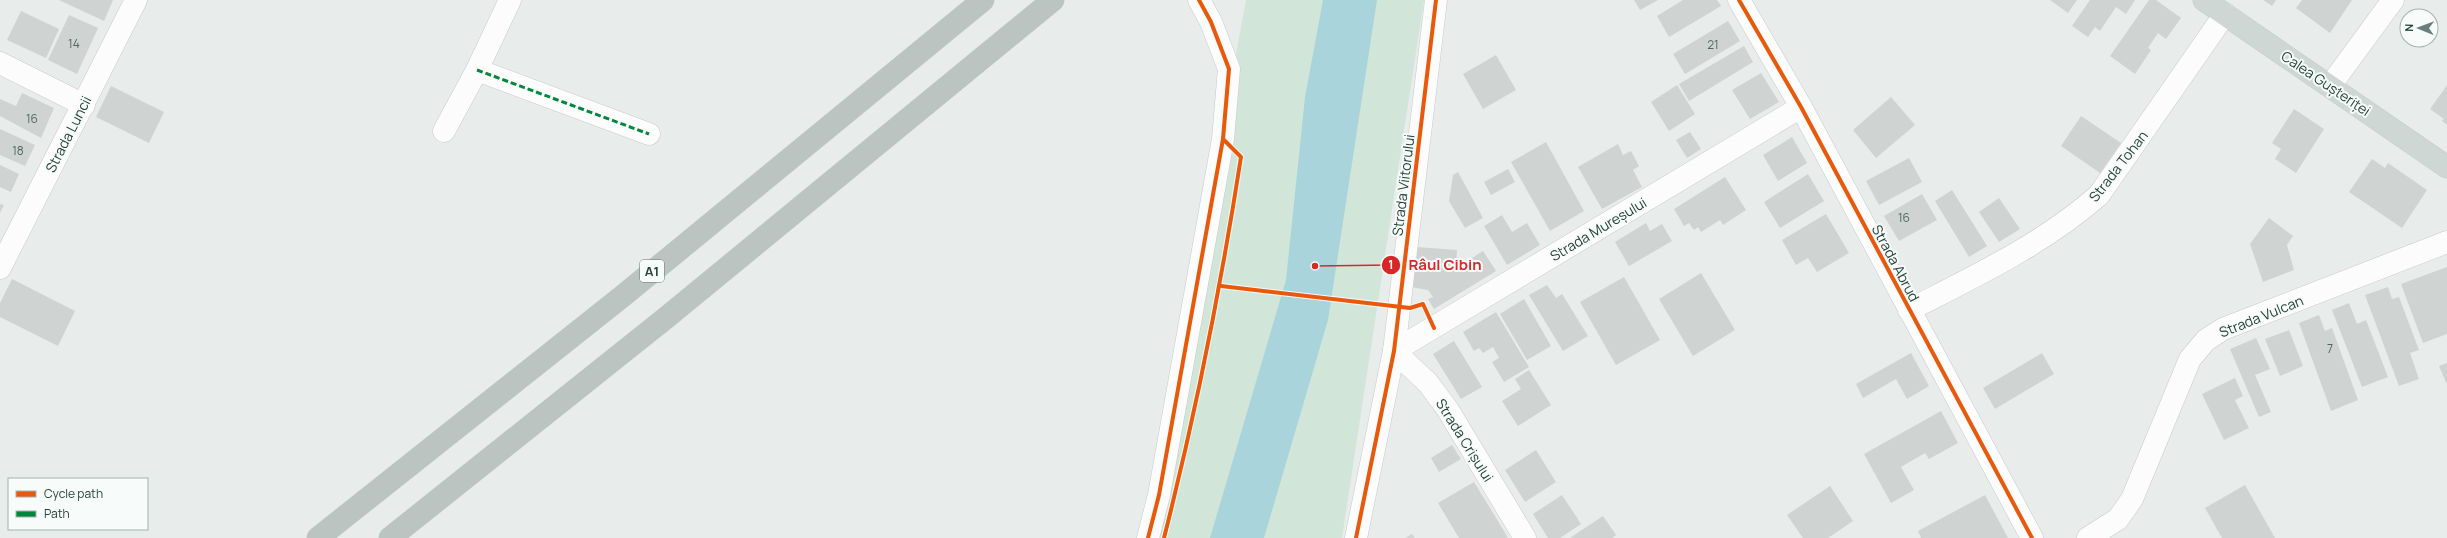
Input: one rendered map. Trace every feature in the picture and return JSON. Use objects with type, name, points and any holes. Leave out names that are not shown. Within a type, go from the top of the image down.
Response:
[{"type":"highway","name":"A1","points":[[318,538],[624,295],[983,0]]},
{"type":"highway","points":[[390,538],[667,316],[1052,0]]},
{"type":"main road","name":"Calea Gușteriței","points":[[2204,0],[2447,167]]},
{"type":"street","name":"Strada Luncii","points":[[0,268],[136,0]]},
{"type":"street","points":[[444,131],[477,70],[510,0]]},
{"type":"street","points":[[1148,538],[1159,495],[1223,139],[1229,69],[1211,22],[1199,0]]},
{"type":"street","name":"Strada Viitorului","points":[[1356,538],[1394,351],[1436,0]]},
{"type":"street","name":"Strada Abrud","points":[[1739,0],[1801,107],[2032,538]]},
{"type":"street","points":[[2330,86],[2393,0]]},
{"type":"street","name":"Strada Tohan","points":[[1909,310],[2028,247],[2072,218],[2099,195],[2225,14]]},
{"type":"street","points":[[0,63],[84,105]]},
{"type":"street","points":[[477,70],[649,134]]},
{"type":"street","name":"Strada Mureșului","points":[[1394,351],[1801,107]]},
{"type":"street","name":"Strada Vulcan","points":[[2088,538],[2118,519],[2132,499],[2190,359],[2206,340],[2223,329],[2447,242]]},
{"type":"street","name":"Strada Crișului","points":[[1394,351],[1428,383],[1448,410],[1525,538]]},
{"type":"green space","points":[[1246,0],[1424,0],[1342,538],[1142,538],[1191,298]]},
{"type":"water","points":[[1323,0],[1377,0],[1328,320],[1264,538],[1210,538],[1286,280],[1305,97]]},
{"type":"building","points":[[59,0],[113,0],[104,21]]},
{"type":"building","points":[[1634,0],[1658,0],[1640,10]]},
{"type":"building","points":[[1683,0],[1717,0],[1721,6],[1669,37],[1657,16]]},
{"type":"building","points":[[2050,0],[2077,0],[2068,13]]},
{"type":"building","points":[[2090,0],[2135,0],[2126,14],[2116,7],[2100,31],[2095,27],[2088,37],[2072,26]]},
{"type":"building","points":[[2149,0],[2156,0],[2181,18],[2166,39],[2158,33],[2148,48],[2151,50],[2135,74],[2110,56]]},
{"type":"building","points":[[2263,0],[2276,0],[2272,6]]},
{"type":"building","points":[[2302,0],[2352,0],[2330,33],[2296,8]]},
{"type":"building","points":[[21,11],[59,29],[46,58],[7,40]]},
{"type":"building","points":[[69,15],[98,28],[77,74],[48,60]]},
{"type":"building","points":[[1728,21],[1740,41],[1685,74],[1673,54]]},
{"type":"building","points":[[1744,46],[1753,62],[1689,101],[1679,84]]},
{"type":"building","points":[[1496,55],[1516,90],[1483,109],[1463,74]]},
{"type":"building","points":[[1761,73],[1779,102],[1750,119],[1732,90]]},
{"type":"building","points":[[1677,85],[1695,114],[1669,131],[1651,102]]},
{"type":"building","points":[[2447,85],[2447,125],[2442,121],[2444,119],[2430,109]]},
{"type":"building","points":[[111,86],[164,112],[149,143],[96,117]]},
{"type":"building","points":[[22,93],[54,108],[41,138],[0,116],[0,99],[16,106]]},
{"type":"building","points":[[1891,97],[1915,125],[1876,158],[1853,130]]},
{"type":"building","points":[[2294,109],[2324,129],[2296,173],[2275,159],[2281,149],[2272,143]]},
{"type":"building","points":[[2081,116],[2121,143],[2100,173],[2061,146]]},
{"type":"building","points":[[0,129],[35,145],[25,166],[0,155]]},
{"type":"building","points":[[1690,132],[1701,149],[1687,158],[1676,140]]},
{"type":"building","points":[[1792,137],[1807,163],[1778,181],[1763,155]]},
{"type":"building","points":[[1546,142],[1584,211],[1550,231],[1511,162]]},
{"type":"building","points":[[1618,144],[1623,155],[1631,151],[1639,166],[1633,170],[1642,187],[1602,209],[1578,167]]},
{"type":"building","points":[[1909,158],[1922,182],[1879,205],[1866,181]]},
{"type":"building","points":[[2372,159],[2385,168],[2388,163],[2427,190],[2402,228],[2349,192]]},
{"type":"building","points":[[0,165],[19,174],[11,192],[0,187]]},
{"type":"building","points":[[1508,169],[1515,182],[1491,195],[1484,182]]},
{"type":"building","points":[[1458,172],[1483,218],[1465,228],[1449,201],[1453,175]]},
{"type":"building","points":[[1808,174],[1824,201],[1780,228],[1764,202]]},
{"type":"building","points":[[1725,177],[1746,210],[1723,225],[1720,220],[1701,232],[1698,227],[1694,230],[1689,223],[1684,226],[1674,209]]},
{"type":"building","points":[[1952,190],[1987,246],[1969,257],[1935,201]]},
{"type":"building","points":[[1922,194],[1937,220],[1899,241],[1884,216]]},
{"type":"building","points":[[1999,198],[2020,229],[1999,242],[1979,212]]},
{"type":"building","points":[[0,204],[4,205],[0,213]]},
{"type":"building","points":[[1826,214],[1849,253],[1817,272],[1808,258],[1796,265],[1782,240]]},
{"type":"building","points":[[1502,215],[1512,232],[1527,223],[1540,245],[1507,265],[1484,226]]},
{"type":"building","points":[[2269,218],[2293,236],[2287,245],[2294,270],[2263,282],[2250,244]]},
{"type":"building","points":[[1646,223],[1650,231],[1662,224],[1672,241],[1629,266],[1615,242]]},
{"type":"building","points":[[1417,247],[1457,250],[1456,268],[1483,251],[1496,271],[1434,309],[1428,299],[1433,297],[1428,290],[1411,287]]},
{"type":"building","points":[[2447,267],[2447,334],[2423,343],[2401,284]]},
{"type":"building","points":[[1701,273],[1735,330],[1693,356],[1659,299]]},
{"type":"building","points":[[1624,277],[1660,340],[1616,365],[1580,302]]},
{"type":"building","points":[[12,279],[75,311],[58,346],[0,317],[0,303]]},
{"type":"building","points":[[1547,285],[1556,298],[1562,294],[1588,336],[1563,351],[1529,295]]},
{"type":"building","points":[[2388,287],[2392,299],[2399,297],[2419,350],[2410,353],[2419,379],[2399,386],[2365,295]]},
{"type":"building","points":[[1524,299],[1551,346],[1527,360],[1500,314]]},
{"type":"building","points":[[2349,303],[2357,324],[2366,320],[2388,377],[2362,387],[2332,310]]},
{"type":"building","points":[[1496,312],[1529,367],[1504,382],[1492,362],[1499,358],[1493,347],[1483,353],[1479,348],[1474,351],[1463,332]]},
{"type":"building","points":[[2319,315],[2325,331],[2332,328],[2358,400],[2331,411],[2299,323]]},
{"type":"building","points":[[2289,330],[2303,366],[2280,376],[2265,339]]},
{"type":"building","points":[[2256,338],[2270,369],[2255,375],[2271,412],[2259,417],[2230,349]]},
{"type":"building","points":[[1454,341],[1482,387],[1461,399],[1433,354]]},
{"type":"building","points":[[1911,353],[1929,386],[1907,399],[1896,379],[1863,398],[1856,384]]},
{"type":"building","points":[[2042,353],[2054,374],[1995,409],[1983,388]]},
{"type":"building","points":[[2447,363],[2447,385],[2439,366]]},
{"type":"building","points":[[1529,370],[1551,405],[1518,426],[1502,401],[1521,389],[1515,379]]},
{"type":"building","points":[[2235,378],[2243,396],[2235,400],[2249,428],[2224,440],[2202,394]]},
{"type":"building","points":[[1941,411],[1958,443],[1929,459],[1925,453],[1901,467],[1914,490],[1891,503],[1864,454]]},
{"type":"building","points":[[1452,445],[1461,459],[1439,472],[1431,458]]},
{"type":"building","points":[[1536,450],[1556,482],[1525,502],[1505,470]]},
{"type":"building","points":[[1474,482],[1508,538],[1459,538],[1438,503]]},
{"type":"building","points":[[2245,485],[2275,538],[2222,538],[2205,508]]},
{"type":"building","points":[[1830,486],[1853,521],[1828,538],[1803,538],[1787,515]]},
{"type":"building","points":[[1562,495],[1581,524],[1560,538],[1548,538],[1533,514]]},
{"type":"building","points":[[1985,495],[2008,538],[1921,538],[1918,531]]},
{"type":"building","points":[[1603,516],[1616,535],[1612,538],[1570,538]]},
{"type":"building","points":[[1412,534],[1415,538],[1405,538]]},
{"type":"marked path","points":[[477,70],[649,134]]},
{"type":"cycle path","points":[[1148,538],[1159,495],[1223,139],[1229,69],[1211,22],[1199,0]]},
{"type":"cycle path","points":[[1356,538],[1394,351],[1436,0]]},
{"type":"cycle path","points":[[1739,0],[1801,107],[2032,538]]},
{"type":"cycle path","points":[[1164,538],[1187,443],[1207,349],[1241,157],[1223,139]]},
{"type":"cycle path","points":[[1221,286],[1410,308],[1423,304],[1434,328]]},
{"type":"place","name":"Râul Cibin","points":[[1315,266]]}]
